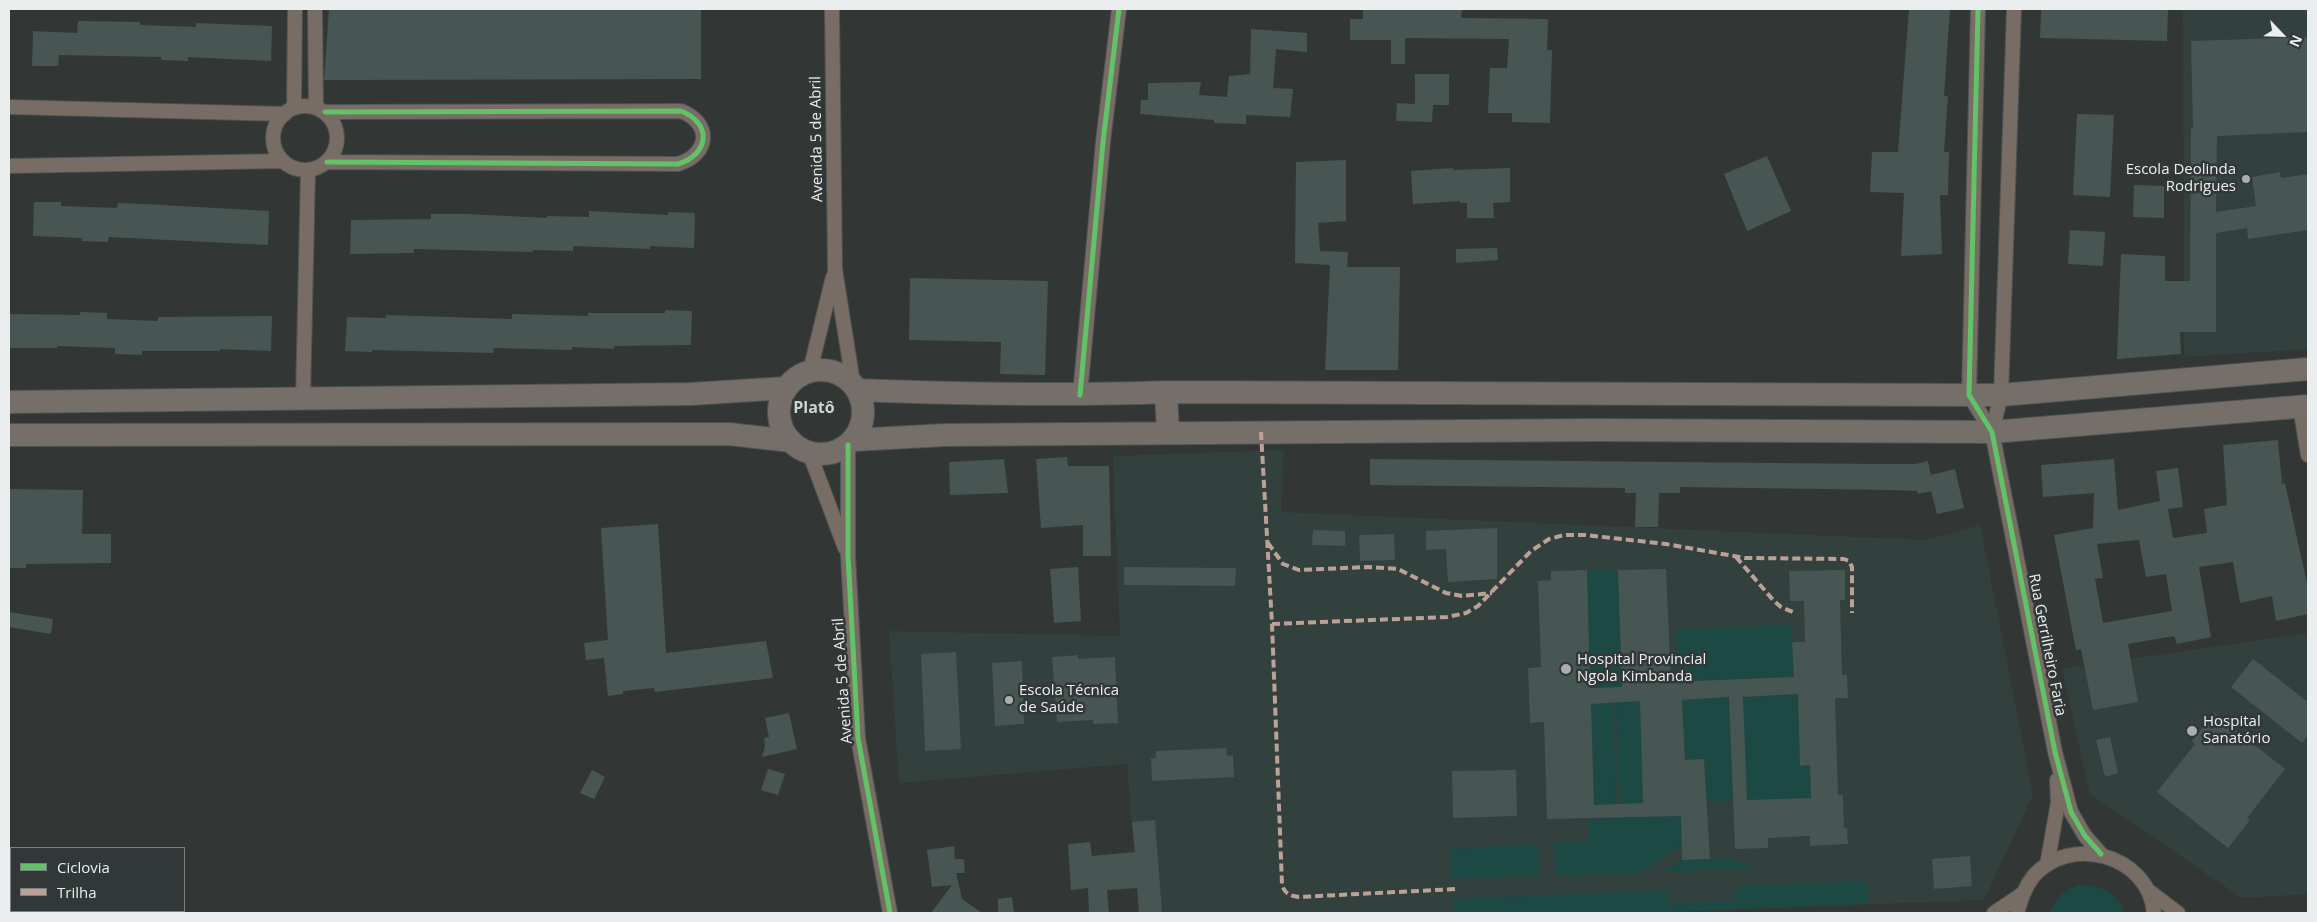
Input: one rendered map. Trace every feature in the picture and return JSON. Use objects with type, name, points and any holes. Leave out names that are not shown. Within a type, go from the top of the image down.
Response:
[{"type":"main road","points":[[855,387],[948,394],[1080,395],[1166,392],[2001,395],[2308,369]]},
{"type":"main road","points":[[9,435],[729,434],[800,447],[822,454],[836,452],[851,442],[862,421],[864,410],[855,387],[841,374],[826,370],[810,371],[798,376],[786,388],[781,398],[780,421],[800,447]]},
{"type":"main road","points":[[9,402],[691,394],[786,388]]},
{"type":"main road","points":[[1166,392],[1168,433]]},
{"type":"main road","points":[[851,442],[945,435],[1168,433],[1595,430],[1992,432],[2304,406]]},
{"type":"street","points":[[282,162],[276,153],[273,142],[278,122],[290,111],[295,9]]},
{"type":"street","points":[[9,166],[282,162],[299,170],[318,168],[327,162],[334,153],[337,142],[336,131],[332,121],[320,110],[315,9]]},
{"type":"street","name":"Avenida 5 de Abril","points":[[832,9],[835,269],[855,387]]},
{"type":"street","points":[[1080,395],[1103,142],[1119,9]]},
{"type":"street","points":[[1978,9],[1968,395],[1992,432]]},
{"type":"street","points":[[1992,432],[2001,395],[2014,9]]},
{"type":"street","points":[[9,107],[290,111],[305,106],[320,110],[680,111],[693,116],[702,129],[704,138],[700,150],[690,160],[678,164],[327,162]]},
{"type":"street","points":[[303,400],[308,170]]},
{"type":"street","name":"Avenida 5 de Abril","points":[[810,371],[835,269]]},
{"type":"street","points":[[2304,406],[2308,455]]},
{"type":"street","name":"Rua Gerrilheiro Faria","points":[[1992,432],[2055,752],[2071,812],[2085,836],[2101,854]]},
{"type":"street","name":"Avenida 5 de Abril","points":[[851,442],[848,556],[858,738],[890,913]]},
{"type":"street","name":"Avenida 5 de Abril","points":[[800,447],[848,556]]},
{"type":"street","name":"Rua Gerrilheiro Faria","points":[[2047,865],[2058,803],[2055,752]]},
{"type":"street","points":[[2017,913],[2022,894],[2033,877],[2047,865],[2064,856],[2082,853],[2101,854],[2120,861],[2147,890],[2178,913]]},
{"type":"street","points":[[2147,890],[2154,913]]},
{"type":"street","points":[[1994,913],[2022,894]]},
{"type":"shaded area","name":"Escola Deolinda Rodrigues","points":[[2183,9],[2308,9],[2308,349],[2184,357]]},
{"type":"shaded area","name":"Hospital Provincial Ngola Kimbanda","points":[[1284,450],[1281,512],[1927,540],[1980,525],[2033,795],[1984,900],[1644,913],[1139,913],[1127,764],[899,783],[889,631],[1120,636],[1113,456]]},
{"type":"shaded area","points":[[1587,570],[1618,570],[1622,687],[1590,688]]},
{"type":"shaded area","points":[[1792,625],[1794,677],[1678,681],[1676,630]]},
{"type":"shaded area","name":"Hospital Sanatório","points":[[2308,633],[2308,894],[2242,898],[2090,794],[2062,669]]},
{"type":"shaded area","points":[[1806,694],[1801,766],[1810,765],[1811,798],[1747,800],[1743,697]]},
{"type":"shaded area","points":[[1729,697],[1733,801],[1681,803],[1706,781],[1704,759],[1685,760],[1682,700]]},
{"type":"shaded area","points":[[1640,701],[1643,803],[1619,804],[1616,702]]},
{"type":"shaded area","points":[[1613,702],[1616,804],[1594,805],[1591,704]]},
{"type":"shaded area","points":[[1681,816],[1682,846],[1639,873],[1555,876],[1554,842],[1588,841],[1587,819]]},
{"type":"shaded area","points":[[1538,844],[1539,875],[1451,879],[1450,849]]},
{"type":"shaded area","points":[[1728,858],[1757,868],[1661,872],[1682,860]]},
{"type":"shaded area","points":[[1864,882],[1867,887],[1867,904],[1644,913],[1453,913],[1452,899],[1668,890],[1669,904],[1734,901],[1734,887]]},
{"type":"shaded area","points":[[2079,885],[2094,886],[2107,891],[2118,900],[2124,913],[2049,913],[2060,896]]},
{"type":"building","points":[[329,9],[701,9],[701,79],[324,80]]},
{"type":"building","points":[[1363,9],[1462,9],[1461,18],[1548,19],[1547,50],[1552,50],[1550,123],[1512,122],[1512,113],[1488,113],[1490,68],[1507,68],[1509,39],[1405,38],[1405,64],[1391,64],[1391,40],[1350,40],[1350,19],[1363,19]]},
{"type":"building","points":[[1909,9],[1950,9],[1944,96],[1948,96],[1944,152],[1949,152],[1948,195],[1940,195],[1942,254],[1901,256],[1904,193],[1870,192],[1872,152],[1898,152]]},
{"type":"building","points":[[2041,9],[2168,9],[2167,41],[2040,38]]},
{"type":"building","points":[[78,21],[140,22],[140,25],[196,27],[196,23],[272,26],[271,61],[188,57],[188,61],[161,60],[161,57],[59,55],[58,66],[32,66],[33,31],[77,33]]},
{"type":"building","points":[[1251,29],[1307,33],[1307,52],[1276,49],[1273,88],[1293,89],[1290,117],[1246,115],[1246,124],[1214,123],[1214,120],[1140,114],[1141,100],[1148,100],[1148,83],[1201,82],[1199,95],[1227,97],[1229,76],[1250,74]]},
{"type":"building","points":[[2308,37],[2308,132],[2217,136],[2216,212],[2256,206],[2252,177],[2280,172],[2281,178],[2308,174],[2308,230],[2248,239],[2247,228],[2216,233],[2216,332],[2180,332],[2181,354],[2117,359],[2121,254],[2165,256],[2165,281],[2190,281],[2191,129],[2193,129],[2191,41]]},
{"type":"building","points":[[1415,74],[1449,74],[1449,105],[1433,105],[1432,122],[1396,121],[1397,103],[1415,104]]},
{"type":"building","points":[[2077,114],[2114,115],[2110,197],[2073,195]]},
{"type":"building","points":[[1767,156],[1791,211],[1747,231],[1724,174]]},
{"type":"building","points":[[1346,160],[1346,221],[1318,223],[1320,251],[1348,252],[1347,267],[1400,267],[1398,370],[1325,370],[1330,265],[1295,263],[1296,162]]},
{"type":"building","points":[[1453,168],[1453,170],[1510,168],[1510,202],[1493,203],[1494,218],[1467,218],[1467,203],[1460,203],[1460,201],[1413,204],[1411,171]]},
{"type":"building","points":[[2134,185],[2164,186],[2164,218],[2133,217]]},
{"type":"building","points":[[34,202],[61,202],[61,206],[117,208],[118,203],[269,211],[268,245],[109,237],[108,242],[82,241],[82,238],[33,236]]},
{"type":"building","points":[[589,211],[668,215],[668,212],[695,213],[694,248],[650,246],[650,249],[573,246],[573,251],[533,250],[533,252],[414,249],[414,253],[350,254],[351,220],[431,219],[431,214],[547,218],[547,216],[589,217]]},
{"type":"building","points":[[2070,230],[2105,232],[2103,266],[2068,264]]},
{"type":"building","points":[[1497,248],[1498,260],[1456,263],[1456,249]]},
{"type":"building","points":[[910,278],[1048,281],[1045,375],[1000,374],[1001,342],[909,340]]},
{"type":"building","points":[[665,310],[692,311],[691,345],[614,346],[614,349],[572,347],[572,350],[494,348],[493,353],[345,351],[347,317],[386,318],[386,315],[512,319],[512,314],[588,316],[588,313],[665,313]]},
{"type":"building","points":[[80,312],[107,313],[107,319],[158,321],[158,317],[272,316],[271,351],[220,349],[220,351],[142,351],[142,355],[115,354],[115,348],[57,346],[57,348],[9,348],[9,314],[80,315]]},
{"type":"building","points":[[2278,440],[2282,484],[2285,483],[2308,588],[2308,614],[2276,621],[2272,596],[2240,603],[2233,562],[2199,567],[2211,637],[2177,644],[2174,636],[2128,644],[2138,702],[2093,710],[2081,649],[2076,650],[2054,535],[2093,528],[2094,493],[2043,497],[2041,465],[2114,459],[2118,510],[2160,501],[2156,471],[2178,468],[2183,507],[2168,509],[2173,538],[2207,533],[2204,509],[2227,505],[2223,445]],"holes":[[[2139,540],[2146,577],[2166,574],[2172,611],[2103,623],[2095,579],[2103,578],[2097,544]]]},
{"type":"building","points":[[1067,457],[1068,466],[1109,466],[1111,556],[1083,556],[1083,525],[1041,528],[1036,459]]},
{"type":"building","points":[[1004,459],[1008,493],[950,495],[949,462]]},
{"type":"building","points":[[1370,459],[1879,464],[1916,464],[1928,461],[1931,475],[1955,469],[1964,508],[1937,514],[1931,491],[1918,494],[1917,491],[1890,490],[1680,487],[1680,493],[1659,493],[1658,527],[1635,527],[1636,493],[1625,493],[1625,488],[1370,485]]},
{"type":"building","points":[[9,489],[83,490],[82,534],[111,534],[111,563],[26,564],[26,568],[9,568]]},
{"type":"building","points":[[658,524],[666,653],[766,641],[773,678],[655,692],[654,688],[623,691],[623,694],[608,696],[604,658],[586,660],[584,643],[608,640],[601,528]]},
{"type":"building","points":[[1497,528],[1497,579],[1448,582],[1446,549],[1426,550],[1426,531]]},
{"type":"building","points":[[1313,530],[1345,531],[1345,546],[1312,545]]},
{"type":"building","points":[[1394,534],[1395,560],[1360,561],[1359,535]]},
{"type":"building","points":[[1078,567],[1081,621],[1054,623],[1050,569]]},
{"type":"building","points":[[1124,567],[1236,568],[1235,586],[1124,585]]},
{"type":"building","points":[[1666,569],[1671,682],[1794,677],[1792,642],[1805,642],[1804,601],[1790,601],[1789,571],[1845,570],[1845,600],[1840,600],[1842,675],[1847,675],[1848,698],[1835,698],[1838,795],[1843,795],[1844,828],[1847,828],[1848,844],[1810,846],[1810,836],[1768,838],[1768,848],[1735,849],[1729,697],[1682,700],[1685,760],[1704,759],[1710,859],[1682,860],[1681,816],[1547,819],[1544,722],[1530,723],[1528,668],[1541,667],[1538,581],[1551,580],[1551,571],[1587,570],[1590,688],[1622,687],[1618,570]],"holes":[[[1798,694],[1800,766],[1810,765],[1811,798],[1747,800],[1743,697]],[[1640,701],[1643,803],[1594,805],[1591,704]]]},
{"type":"building","points":[[9,612],[53,619],[51,634],[9,627]]},
{"type":"building","points":[[956,652],[961,749],[925,751],[921,654]]},
{"type":"building","points":[[1078,655],[1078,659],[1115,657],[1118,723],[1093,724],[1093,720],[1057,722],[1052,657]]},
{"type":"building","points":[[2253,659],[2308,702],[2308,735],[2302,743],[2231,687]]},
{"type":"building","points":[[1022,661],[1024,724],[995,726],[992,663]]},
{"type":"building","points":[[789,713],[797,749],[762,757],[765,746],[764,738],[769,737],[765,718]]},
{"type":"building","points":[[2214,713],[2285,769],[2247,818],[2250,820],[2228,848],[2157,792],[2195,744],[2192,741]]},
{"type":"building","points":[[2110,737],[2118,773],[2105,777],[2096,740]]},
{"type":"building","points":[[1226,748],[1227,756],[1233,755],[1234,777],[1152,781],[1151,758],[1156,758],[1156,751]]},
{"type":"building","points":[[768,769],[785,774],[778,795],[761,790]]},
{"type":"building","points":[[592,770],[605,777],[594,799],[580,793]]},
{"type":"building","points":[[1516,770],[1517,816],[1453,818],[1452,771]]},
{"type":"building","points":[[1155,820],[1162,913],[1139,913],[1137,888],[1107,890],[1109,912],[1089,913],[1088,888],[1071,890],[1068,844],[1090,842],[1092,856],[1135,852],[1132,822]]},
{"type":"building","points":[[954,846],[955,859],[964,859],[965,873],[956,873],[962,899],[982,913],[931,913],[952,885],[932,887],[927,850]]},
{"type":"building","points":[[1970,856],[1972,886],[1934,889],[1932,859]]},
{"type":"building","points":[[1012,897],[1014,913],[998,913],[998,899]]},
{"type":"marked path","points":[[1261,432],[1272,624],[1283,888],[1288,894],[1299,897],[1456,889]]},
{"type":"marked path","points":[[1272,624],[1447,617],[1466,613],[1478,606],[1531,551],[1549,539],[1564,535],[1585,535],[1666,544],[1745,558],[1844,559],[1849,561],[1852,567],[1852,613]]},
{"type":"marked path","points":[[1268,543],[1283,564],[1299,570],[1368,567],[1398,569],[1446,593],[1462,596],[1492,593]]},
{"type":"marked path","points":[[1736,557],[1774,601],[1781,607],[1793,612]]},
{"type":"cycle path","points":[[1080,395],[1103,142],[1119,9]]},
{"type":"cycle path","points":[[1978,9],[1969,395],[1992,432],[2055,752],[2071,812],[2085,836],[2101,854]]},
{"type":"cycle path","points":[[325,112],[681,111],[691,116],[698,123],[702,130],[703,138],[701,146],[696,153],[678,164],[327,162]]},
{"type":"cycle path","points":[[848,445],[848,556],[858,738],[890,913]]},
{"type":"place","name":"Escola Deolinda Rodrigues","points":[[2246,179]]},
{"type":"place","name":"Hospital Provincial Ngola Kimbanda","points":[[1566,669]]},
{"type":"place","name":"Escola Técnica de Saúde","points":[[1009,700]]},
{"type":"place","name":"Hospital Sanatório","points":[[2192,731]]},
{"type":"district","name":"Platô","points":[[814,408]]}]
